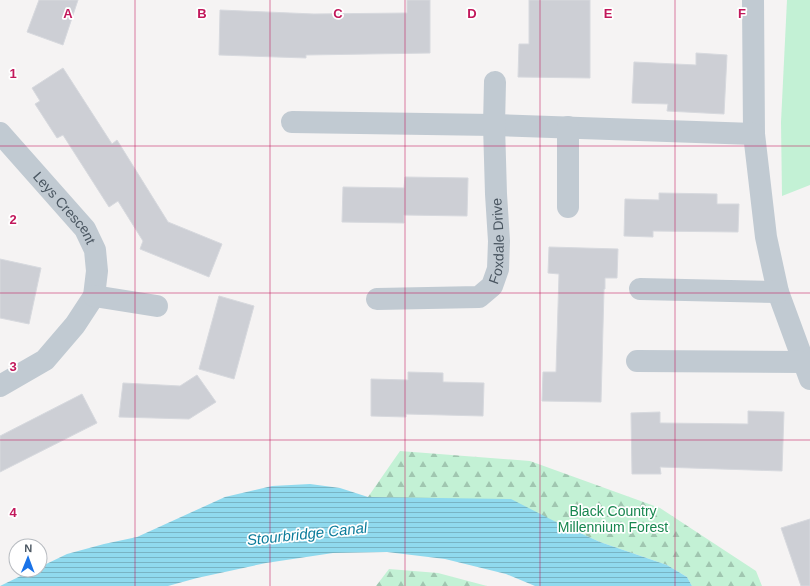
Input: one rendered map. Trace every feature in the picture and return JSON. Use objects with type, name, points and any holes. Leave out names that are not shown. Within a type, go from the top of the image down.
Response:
[{"type":"street","points":[[637,361],[807,371],[778,292],[766,236],[754,134],[753,0]]},
{"type":"street","name":"Foxdale Drive","points":[[378,299],[479,297],[492,286],[498,269],[499,241],[494,124],[495,82]]},
{"type":"street","points":[[292,122],[494,124],[754,134]]},
{"type":"street","points":[[568,127],[568,207]]},
{"type":"street","name":"Leys Crescent","points":[[0,133],[85,229],[95,250],[97,271],[94,296],[75,325],[45,360],[0,386]]},
{"type":"street","points":[[640,290],[778,292]]},
{"type":"street","points":[[94,296],[157,306]]},
{"type":"green space","points":[[787,0],[810,0],[810,185],[782,196],[781,122]]},
{"type":"green space","name":"Black Country Millennium Forest","points":[[400,451],[530,461],[660,508],[756,571],[762,586],[692,586],[687,577],[667,565],[600,542],[556,522],[401,498],[368,497]]},
{"type":"green space","points":[[389,569],[438,573],[487,586],[376,586]]},
{"type":"water","name":"Stourbridge Canal","points":[[310,484],[340,488],[368,497],[511,499],[600,542],[667,565],[687,577],[692,586],[535,586],[506,574],[445,559],[387,552],[333,553],[266,563],[168,586],[0,586],[16,578],[48,578],[48,563],[67,554],[137,537],[225,497],[272,486]]},
{"type":"building","points":[[39,0],[78,0],[63,45],[27,32]]},
{"type":"building","points":[[407,0],[430,0],[430,53],[306,55],[306,58],[219,55],[220,10],[314,14],[407,13]]},
{"type":"building","points":[[529,0],[590,0],[590,78],[518,77],[519,44],[529,44]]},
{"type":"building","points":[[696,53],[727,55],[724,114],[667,111],[668,104],[632,103],[634,62],[696,65]]},
{"type":"building","points":[[63,68],[112,144],[117,140],[168,222],[222,244],[209,277],[140,249],[143,241],[118,201],[109,207],[63,135],[57,138],[35,104],[40,101],[32,88]]},
{"type":"building","points":[[405,177],[468,178],[467,216],[404,215],[404,223],[342,222],[343,187],[404,188]]},
{"type":"building","points":[[659,193],[717,194],[717,204],[739,204],[738,232],[653,231],[653,237],[624,236],[625,199],[659,200]]},
{"type":"building","points":[[549,247],[618,249],[617,278],[605,278],[601,402],[542,401],[543,372],[556,372],[559,274],[548,273]]},
{"type":"building","points":[[0,259],[41,268],[29,324],[0,318]]},
{"type":"building","points":[[219,296],[254,306],[234,379],[199,369]]},
{"type":"building","points":[[408,372],[443,373],[443,382],[484,383],[483,416],[406,414],[406,417],[371,416],[371,379],[408,380]]},
{"type":"building","points":[[197,375],[216,402],[189,419],[119,417],[123,383],[180,386]]},
{"type":"building","points":[[82,394],[97,423],[0,472],[0,436]]},
{"type":"building","points":[[748,411],[784,412],[782,471],[660,467],[661,474],[632,474],[631,413],[660,412],[660,423],[748,424]]},
{"type":"building","points":[[810,519],[810,586],[801,586],[781,528]]}]
